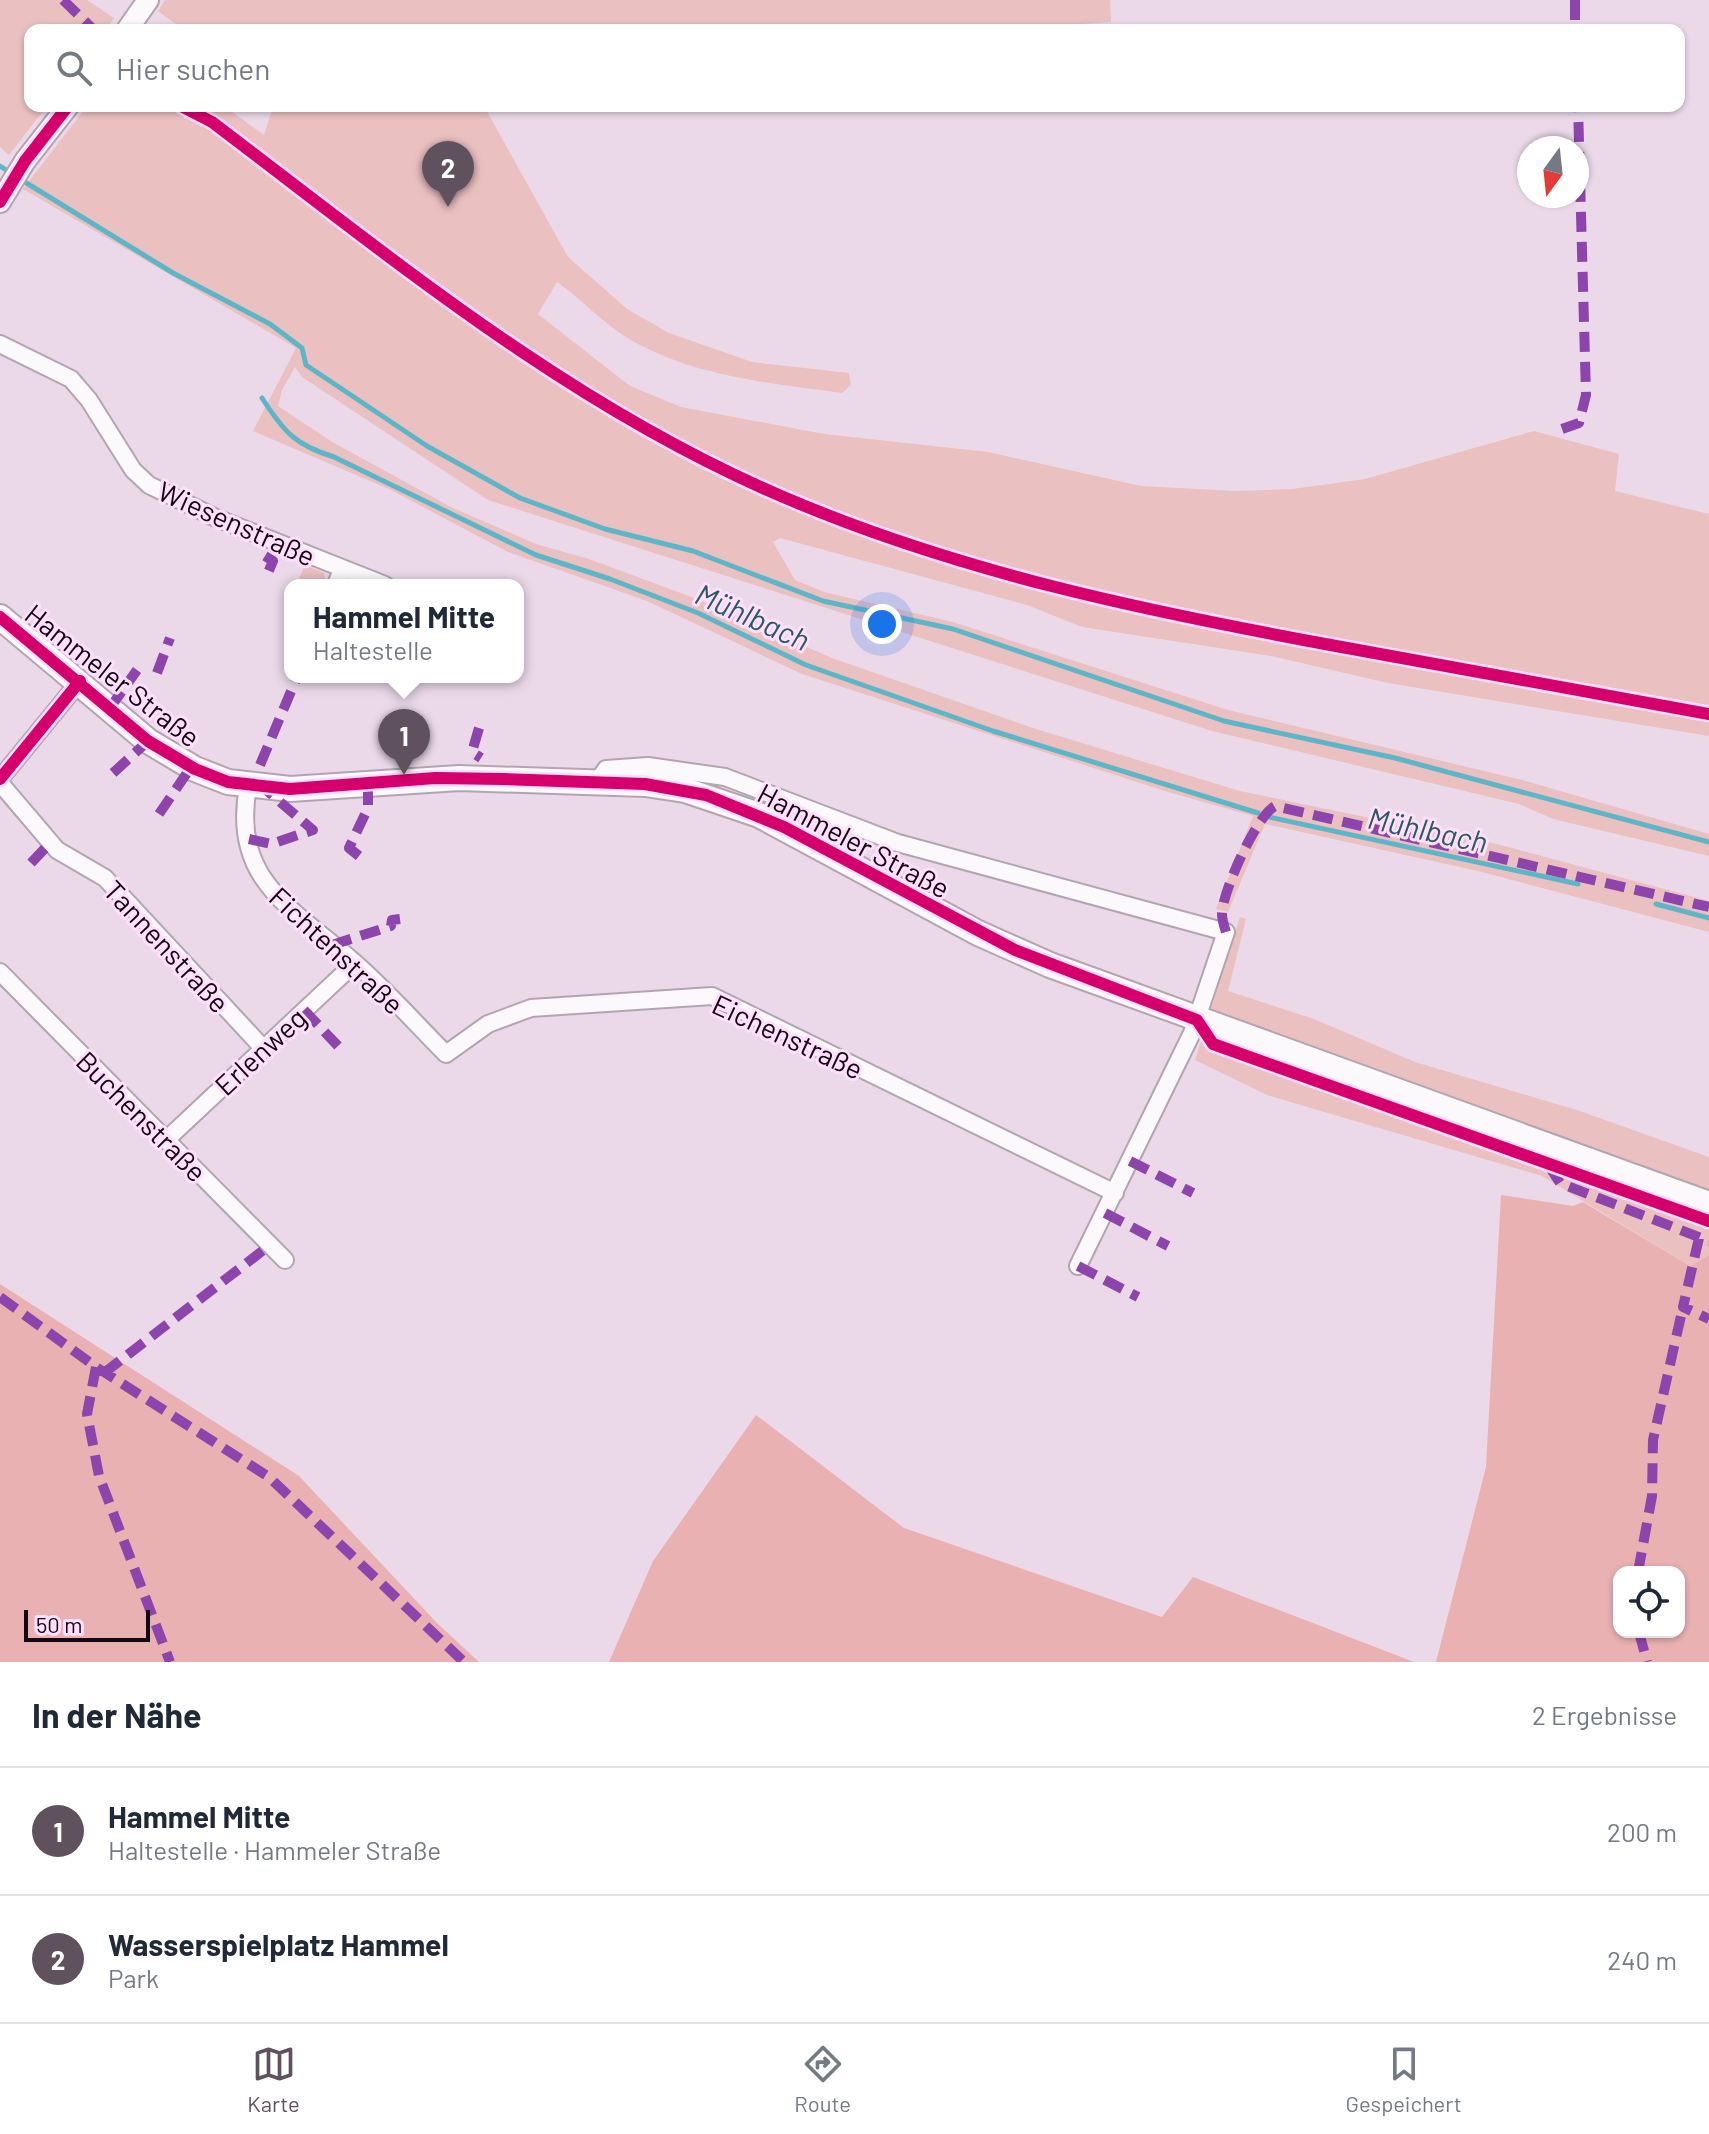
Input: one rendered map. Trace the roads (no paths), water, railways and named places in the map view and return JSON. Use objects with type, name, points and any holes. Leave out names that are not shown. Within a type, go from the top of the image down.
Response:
[{"type":"main road","name":"Hammeler Straße","points":[[0,617],[164,752],[195,769],[248,787],[315,789],[450,778],[597,782],[685,790],[744,808],[1003,945],[1197,1020],[1709,1204]]},
{"type":"street","points":[[131,24],[148,0]]},
{"type":"street","points":[[3,196],[25,161],[63,112]]},
{"type":"street","name":"Wiesenstraße","points":[[0,344],[71,379],[89,400],[133,470],[149,485],[339,577]]},
{"type":"street","points":[[0,781],[80,681]]},
{"type":"street","points":[[597,782],[606,769],[626,765],[725,777],[885,838],[1226,932],[1197,1020],[1078,1266]]},
{"type":"street","name":"Tannenstraße","points":[[0,781],[57,850],[105,878],[263,1048]]},
{"type":"street","name":"Fichtenstraße","points":[[248,787],[246,825],[264,883],[282,904],[355,963],[446,1054]]},
{"type":"street","name":"Erlenweg","points":[[166,1140],[355,963]]},
{"type":"street","name":"Buchenstraße","points":[[0,972],[285,1260]]},
{"type":"street","name":"Eichenstraße","points":[[446,1054],[488,1024],[531,1008],[712,996],[1115,1193]]},
{"type":"waterway","points":[[0,166],[11,173]]},
{"type":"waterway","points":[[20,179],[173,273],[270,324],[302,348],[306,365],[427,446],[520,498],[605,529],[693,551],[823,601],[953,629],[1224,721],[1395,758],[1709,842]]},
{"type":"waterway","name":"Mühlbach","points":[[262,398],[284,428],[309,448],[334,457],[536,555],[698,613],[806,665],[993,731],[1258,813]]},
{"type":"waterway","name":"Mühlbach","points":[[1269,817],[1578,884]]},
{"type":"waterway","name":"Mühlbach","points":[[1656,904],[1709,918]]},
{"type":"place","name":"Wasserspielplatz Hammel","points":[[448,207]]},
{"type":"place","name":"Hammel Mitte","points":[[404,775]]}]
